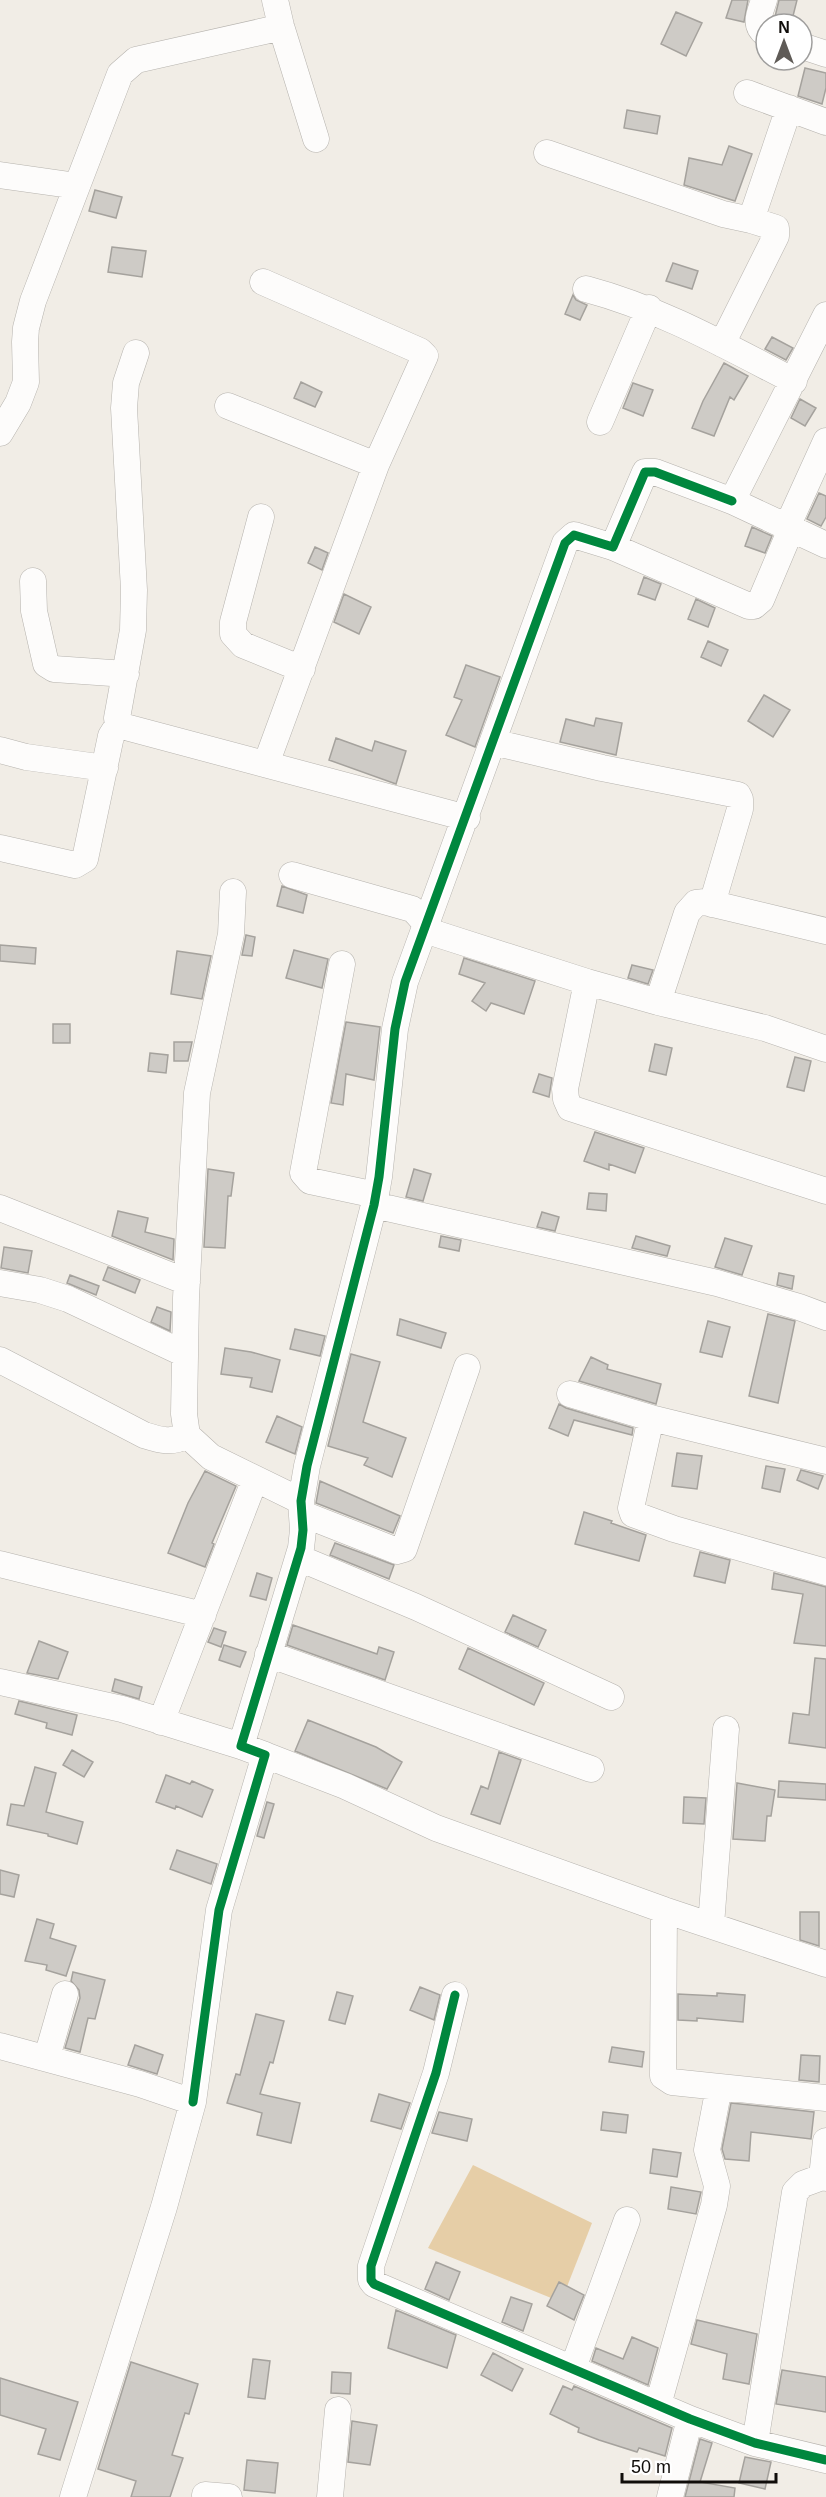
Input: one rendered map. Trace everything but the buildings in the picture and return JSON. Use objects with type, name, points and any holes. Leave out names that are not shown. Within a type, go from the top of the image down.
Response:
[{"type":"street","points":[[275,0],[316,139]]},
{"type":"street","points":[[0,433],[27,382],[25,342],[28,317],[120,74],[125,67],[136,60],[281,26]]},
{"type":"street","points":[[747,93],[826,122]]},
{"type":"street","points":[[751,220],[789,108]]},
{"type":"street","points":[[547,153],[723,213],[776,228],[776,236],[722,344]]},
{"type":"street","points":[[0,175],[77,186]]},
{"type":"street","points":[[263,282],[424,353],[425,360],[376,465],[266,764]]},
{"type":"street","points":[[586,289],[649,308],[794,381]]},
{"type":"street","points":[[600,422],[649,308]]},
{"type":"street","points":[[732,501],[826,315]]},
{"type":"street","points":[[0,848],[75,865],[81,863],[88,853],[111,736],[118,725],[117,718],[133,630],[134,590],[124,408],[126,383],[136,353]]},
{"type":"street","points":[[228,406],[376,465]]},
{"type":"street","points":[[240,1746],[299,1558],[307,1466],[375,1200],[395,1029],[405,982],[566,543],[574,535],[613,547],[748,606],[754,606],[760,600],[826,441]]},
{"type":"street","points":[[613,547],[645,472],[655,472],[732,501],[826,545]]},
{"type":"street","points":[[261,517],[233,622],[233,634],[243,645],[302,669]]},
{"type":"street","points":[[33,581],[34,611],[46,664],[54,669],[126,674]]},
{"type":"street","points":[[118,725],[466,818]]},
{"type":"street","points":[[493,742],[629,774],[738,795],[740,809],[712,904]]},
{"type":"street","points":[[0,750],[11,754],[105,768]]},
{"type":"street","points":[[292,875],[412,909],[420,915],[425,925],[437,934],[587,982],[765,1028],[826,1049]]},
{"type":"street","points":[[233,892],[231,934],[197,1093],[187,1282],[184,1414],[187,1435],[211,1457],[255,1479],[302,1508],[397,1551],[404,1549],[466,1367]]},
{"type":"street","points":[[658,1002],[687,913],[696,903],[712,904],[826,931]]},
{"type":"street","points":[[342,964],[303,1173],[310,1181],[375,1200],[717,1284],[826,1317]]},
{"type":"street","points":[[587,982],[566,1089],[566,1099],[570,1108],[826,1191]]},
{"type":"street","points":[[0,1208],[187,1282]]},
{"type":"street","points":[[0,1283],[40,1290],[68,1299],[185,1354]]},
{"type":"street","points":[[0,1360],[144,1436],[166,1442],[178,1440],[187,1435]]},
{"type":"street","points":[[570,1394],[651,1418],[826,1461]]},
{"type":"street","points":[[651,1418],[631,1508],[633,1514],[674,1529],[826,1572]]},
{"type":"street","points":[[161,1722],[255,1479]]},
{"type":"street","points":[[299,1558],[416,1607],[611,1697]]},
{"type":"street","points":[[0,1564],[202,1615]]},
{"type":"street","points":[[268,1654],[591,1769]]},
{"type":"street","points":[[0,1682],[122,1709],[240,1746],[345,1786],[436,1828],[664,1910],[826,1964]]},
{"type":"street","points":[[711,1925],[726,1729]]},
{"type":"street","points":[[73,2497],[164,2207],[193,2102],[219,1910],[265,1755]]},
{"type":"street","points":[[664,1910],[663,2076],[672,2082],[826,2098]]},
{"type":"street","points":[[47,2057],[65,1994]]},
{"type":"street","points":[[456,1995],[436,2073],[371,2266],[371,2280],[374,2284],[690,2419],[755,2443],[826,2460]]},
{"type":"street","points":[[0,2046],[47,2057],[193,2102]]},
{"type":"street","points":[[658,2405],[714,2205],[717,2186],[707,2150],[719,2087]]},
{"type":"street","points":[[755,2443],[795,2192],[803,2184],[824,2177],[826,2141]]},
{"type":"street","points":[[573,2368],[627,2220]]},
{"type":"street","points":[[330,2497],[338,2410]]},
{"type":"street","points":[[670,2497],[690,2419]]},
{"type":"shaded area","points":[[473,2165],[592,2223],[561,2302],[428,2248]]},
{"type":"cycle path","points":[[193,2102],[219,1910],[265,1755],[241,1746],[301,1548],[303,1530],[301,1501],[307,1466],[374,1205],[395,1029],[405,982],[565,543],[574,535],[613,547],[645,472],[655,472],[732,501]]},
{"type":"cycle path","points":[[455,1995],[436,2073],[371,2266],[371,2280],[374,2284],[690,2419],[755,2443],[826,2460]]}]
